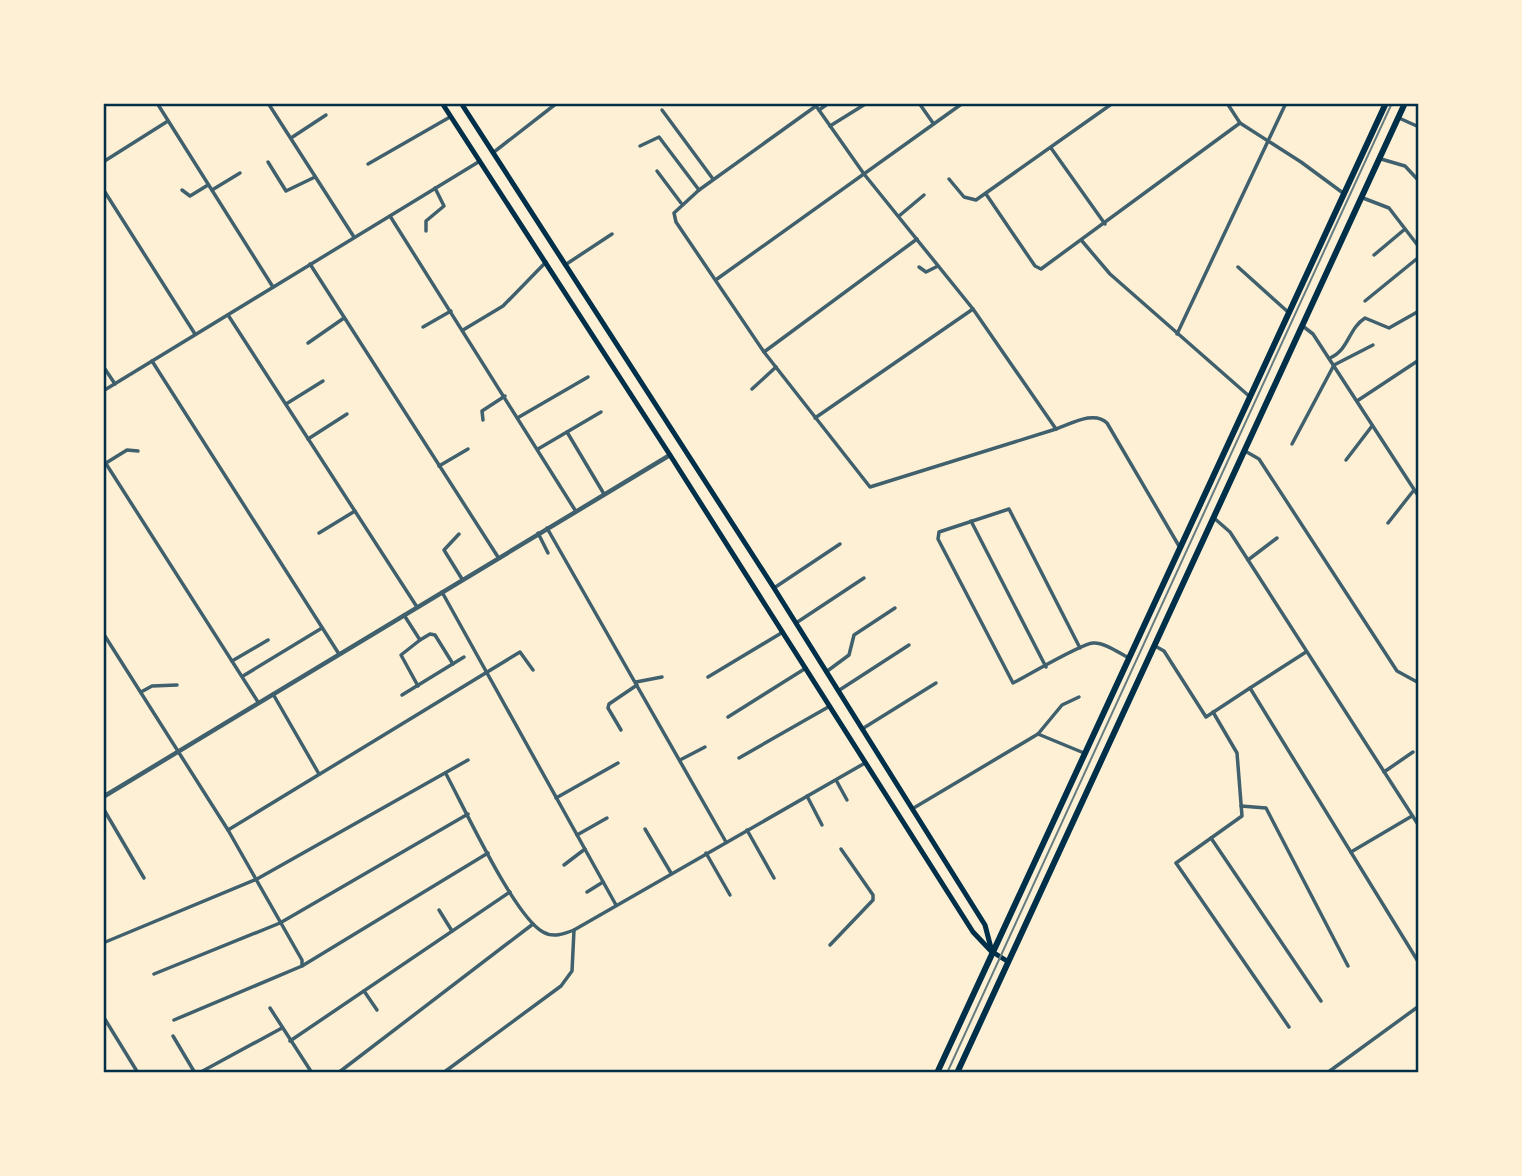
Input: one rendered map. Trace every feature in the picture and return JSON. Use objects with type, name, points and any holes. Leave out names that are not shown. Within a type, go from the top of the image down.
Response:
[{"type":"main road","points":[[442,103],[670,455],[973,932],[991,951],[1007,961]]},
{"type":"main road","points":[[461,103],[774,588],[985,925],[991,951]]},
{"type":"main road","points":[[937,1073],[991,951],[1386,103]]},
{"type":"main road","points":[[957,1073],[1304,327],[1405,103]]},
{"type":"main road","points":[[480,161],[492,153]]},
{"type":"main road","points":[[670,455],[682,448]]},
{"type":"main road","points":[[1187,532],[1203,540]]},
{"type":"street","points":[[157,103],[273,287]]},
{"type":"street","points":[[268,103],[354,237]]},
{"type":"street","points":[[492,153],[557,103]]},
{"type":"street","points":[[829,103],[816,106],[713,179],[681,204],[674,213],[676,222],[764,352],[815,418],[870,487],[1093,417],[1102,418],[1181,547]]},
{"type":"street","points":[[830,126],[867,103]]},
{"type":"street","points":[[919,103],[933,123]]},
{"type":"street","points":[[716,280],[963,103]]},
{"type":"street","points":[[949,179],[970,200],[986,194],[1114,103]]},
{"type":"street","points":[[1227,103],[1240,123],[1344,194]]},
{"type":"street","points":[[1177,334],[1286,103]]},
{"type":"street","points":[[816,106],[864,174],[973,309],[1056,429]]},
{"type":"street","points":[[662,110],[713,179]]},
{"type":"street","points":[[291,138],[326,115]]},
{"type":"street","points":[[368,164],[450,117]]},
{"type":"street","points":[[1399,118],[1419,127]]},
{"type":"street","points":[[103,162],[168,121]]},
{"type":"street","points":[[986,194],[1035,266],[1041,269],[1240,123]]},
{"type":"street","points":[[640,146],[659,137],[699,190]]},
{"type":"street","points":[[1051,149],[1105,224]]},
{"type":"street","points":[[1381,159],[1405,166],[1419,181]]},
{"type":"street","points":[[103,391],[480,161]]},
{"type":"street","points":[[268,162],[286,191],[315,177]]},
{"type":"street","points":[[657,171],[681,204]]},
{"type":"street","points":[[212,190],[240,173]]},
{"type":"street","points":[[182,190],[190,196],[208,185]]},
{"type":"street","points":[[426,231],[426,221],[444,206],[435,188]]},
{"type":"street","points":[[103,190],[195,334]]},
{"type":"street","points":[[899,216],[924,195]]},
{"type":"street","points":[[103,201],[108,198]]},
{"type":"street","points":[[1363,198],[1386,205],[1419,247]]},
{"type":"street","points":[[390,216],[519,417],[575,510]]},
{"type":"street","points":[[1374,255],[1405,229]]},
{"type":"street","points":[[565,265],[612,234]]},
{"type":"street","points":[[764,352],[917,239]]},
{"type":"street","points":[[1082,241],[1110,274],[1250,397]]},
{"type":"street","points":[[1364,301],[1419,257]]},
{"type":"street","points":[[463,330],[503,306],[545,262]]},
{"type":"street","points":[[310,264],[498,557]]},
{"type":"street","points":[[919,267],[926,272],[939,266]]},
{"type":"street","points":[[1238,267],[1290,313]]},
{"type":"street","points":[[815,418],[973,309]]},
{"type":"street","points":[[1329,358],[1340,354],[1361,320],[1365,318],[1389,328],[1419,311]]},
{"type":"street","points":[[423,327],[451,312]]},
{"type":"street","points":[[228,314],[417,607]]},
{"type":"street","points":[[308,343],[344,318]]},
{"type":"street","points":[[1304,327],[1313,334],[1334,365],[1419,497]]},
{"type":"street","points":[[1292,444],[1334,365],[1373,345]]},
{"type":"street","points":[[1357,401],[1419,360]]},
{"type":"street","points":[[152,361],[338,654]]},
{"type":"street","points":[[103,366],[115,384]]},
{"type":"street","points":[[752,389],[776,367]]},
{"type":"street","points":[[519,417],[588,377]]},
{"type":"street","points":[[286,404],[323,381]]},
{"type":"street","points":[[483,420],[482,411],[505,396]]},
{"type":"street","points":[[538,449],[601,412]]},
{"type":"street","points":[[308,439],[347,414]]},
{"type":"street","points":[[1346,460],[1372,426]]},
{"type":"street","points":[[568,432],[604,494]]},
{"type":"street","points":[[439,466],[467,449]]},
{"type":"street","points":[[138,451],[127,450],[105,461],[258,702]]},
{"type":"street","points":[[1245,451],[1259,460],[1397,671],[1418,680]]},
{"type":"street","points":[[103,797],[670,455]]},
{"type":"street","points":[[1388,523],[1414,489]]},
{"type":"street","points":[[1080,648],[1009,509],[939,532],[938,539],[1013,684],[1080,648],[1097,642],[1129,657]]},
{"type":"street","points":[[319,533],[355,511]]},
{"type":"street","points":[[1214,518],[1226,527],[1248,560],[1419,826]]},
{"type":"street","points":[[971,521],[1046,667]]},
{"type":"street","points":[[547,528],[726,842]]},
{"type":"street","points":[[538,533],[548,553]]},
{"type":"street","points":[[458,534],[444,550],[461,579]]},
{"type":"street","points":[[1248,560],[1277,538]]},
{"type":"street","points":[[774,588],[840,544]]},
{"type":"street","points":[[796,623],[864,578]]},
{"type":"street","points":[[442,592],[617,906]]},
{"type":"street","points":[[826,671],[849,655],[854,635],[895,608]]},
{"type":"street","points":[[404,615],[420,640]]},
{"type":"street","points":[[242,677],[322,628]]},
{"type":"street","points":[[708,677],[783,632]]},
{"type":"street","points":[[103,633],[228,830],[302,960],[302,966]]},
{"type":"street","points":[[418,685],[401,655],[420,640],[433,633],[453,664]]},
{"type":"street","points":[[232,661],[268,640]]},
{"type":"street","points":[[838,691],[909,645]]},
{"type":"street","points":[[1155,646],[1164,651],[1206,717],[1306,652]]},
{"type":"street","points":[[228,830],[520,652],[533,670]]},
{"type":"street","points":[[401,695],[464,657]]},
{"type":"street","points":[[728,717],[806,668]]},
{"type":"street","points":[[621,730],[608,709],[609,704],[636,684],[662,677]]},
{"type":"street","points":[[862,729],[936,682]]},
{"type":"street","points":[[141,692],[152,686],[177,685]]},
{"type":"street","points":[[1250,688],[1419,963]]},
{"type":"street","points":[[273,694],[319,774]]},
{"type":"street","points":[[912,809],[1038,733],[1062,705],[1079,696]]},
{"type":"street","points":[[739,758],[830,706]]},
{"type":"street","points":[[1213,712],[1237,753],[1242,816],[1176,863],[1289,1027]]},
{"type":"street","points":[[1038,733],[1084,753]]},
{"type":"street","points":[[680,760],[705,747]]},
{"type":"street","points":[[1384,772],[1413,752]]},
{"type":"street","points":[[103,943],[257,879],[468,760]]},
{"type":"street","points":[[556,799],[618,763]]},
{"type":"street","points":[[446,774],[510,892],[533,924],[544,933],[558,936],[617,906],[866,763]]},
{"type":"street","points":[[836,780],[847,800]]},
{"type":"street","points":[[807,796],[822,825]]},
{"type":"street","points":[[1241,806],[1266,808],[1348,966]]},
{"type":"street","points":[[103,808],[144,878]]},
{"type":"street","points":[[153,974],[280,923],[467,814]]},
{"type":"street","points":[[1351,852],[1412,816]]},
{"type":"street","points":[[577,835],[607,818]]},
{"type":"street","points":[[645,829],[671,873]]},
{"type":"street","points":[[747,830],[774,878]]},
{"type":"street","points":[[1211,838],[1321,1001]]},
{"type":"street","points":[[564,865],[585,849]]},
{"type":"street","points":[[830,945],[873,900],[873,895],[841,849]]},
{"type":"street","points":[[174,1020],[302,966],[488,853]]},
{"type":"street","points":[[706,853],[730,895]]},
{"type":"street","points":[[587,892],[603,882]]},
{"type":"street","points":[[290,1041],[510,892]]},
{"type":"street","points":[[439,910],[452,931]]},
{"type":"street","points":[[338,1073],[533,924]]},
{"type":"street","points":[[443,1073],[561,986],[572,971],[574,930]]},
{"type":"street","points":[[364,991],[377,1010]]},
{"type":"street","points":[[1327,1073],[1419,1006]]},
{"type":"street","points":[[270,1008],[312,1073]]},
{"type":"street","points":[[103,1016],[138,1073]]},
{"type":"street","points":[[173,1036],[197,1073],[282,1028]]},
{"type":"railway","points":[[947,1073],[1392,103]]}]
